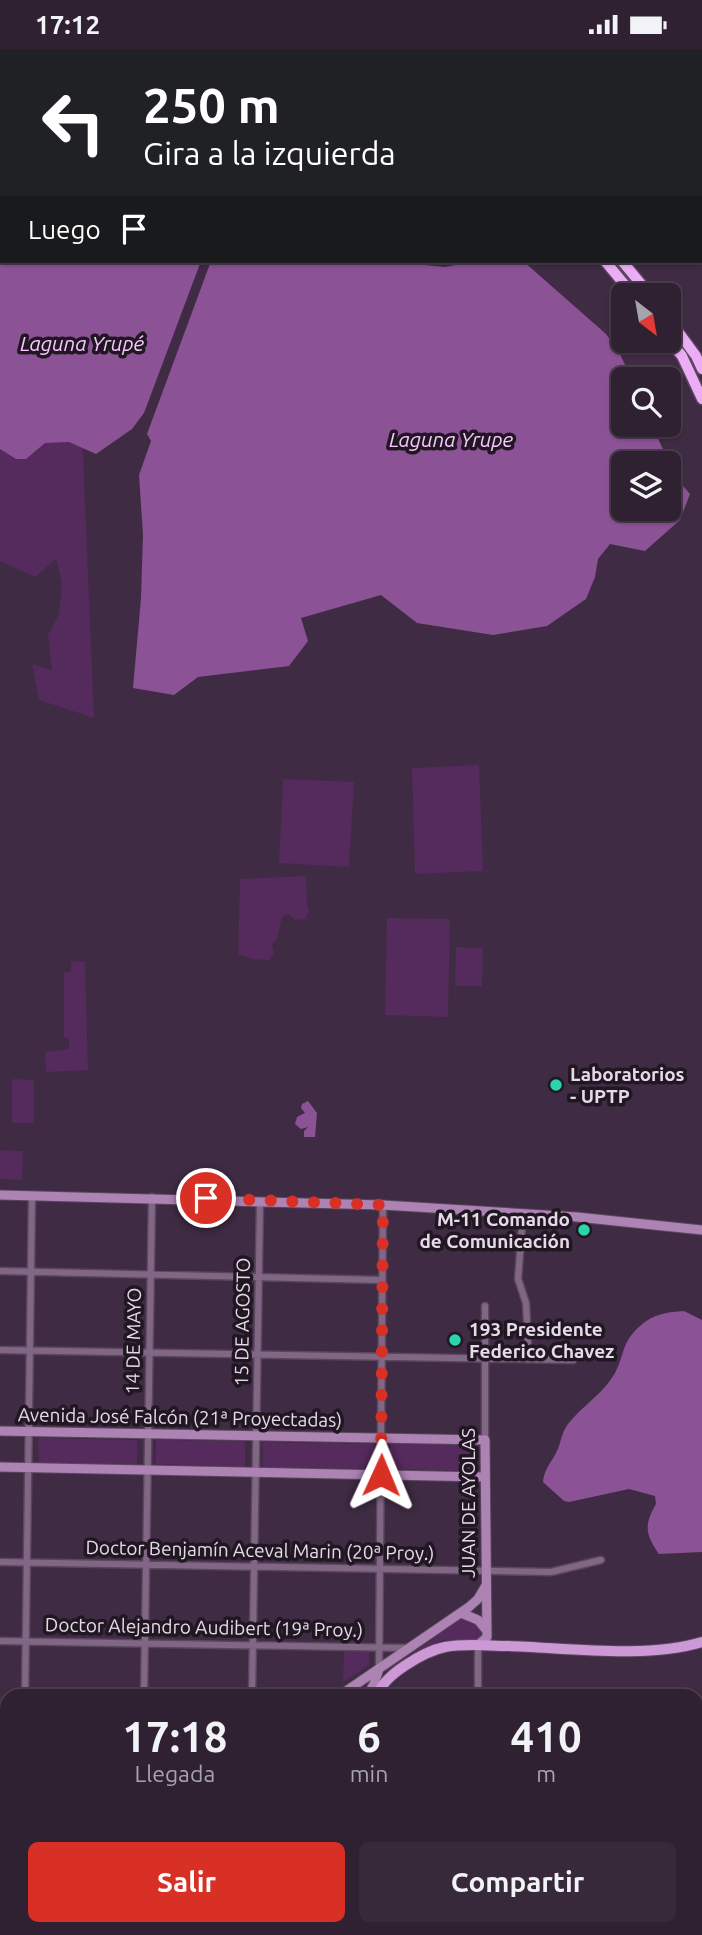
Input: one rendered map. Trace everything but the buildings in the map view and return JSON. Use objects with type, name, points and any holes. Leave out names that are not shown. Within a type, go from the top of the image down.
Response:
[{"type":"highway","points":[[607,263],[623,283]]},
{"type":"highway","points":[[624,263],[640,283]]},
{"type":"highway","points":[[681,336],[702,369]]},
{"type":"highway","points":[[680,353],[702,399]]},
{"type":"main road","points":[[0,1195],[383,1205],[702,1230]]},
{"type":"main road","name":"Avenida José Falcón (21ª Proyectadas)","points":[[0,1431],[485,1440]]},
{"type":"main road","name":"JUAN DE AYOLAS","points":[[485,1440],[487,1634]]},
{"type":"main road","points":[[0,1467],[484,1477]]},
{"type":"main road","points":[[349,1689],[461,1613],[478,1599],[485,1585]]},
{"type":"main road","points":[[461,1613],[478,1620],[490,1643],[499,1646]]},
{"type":"main road","points":[[478,1645],[487,1634]]},
{"type":"main road","points":[[380,1689],[391,1675],[442,1647],[478,1645],[654,1651],[702,1642]]},
{"type":"main road","points":[[371,1689],[379,1668]]},
{"type":"street","points":[[25,1689],[33,1195]]},
{"type":"street","name":"14 DE MAYO","points":[[144,1689],[152,1197]]},
{"type":"street","name":"15 DE AGOSTO","points":[[252,1689],[261,1200]]},
{"type":"street","points":[[379,1668],[383,1205]]},
{"type":"street","points":[[523,1214],[518,1279],[526,1303],[528,1343]]},
{"type":"street","points":[[0,1271],[382,1280]]},
{"type":"street","name":"JUAN DE AYOLAS","points":[[485,1306],[485,1440]]},
{"type":"street","points":[[0,1350],[573,1360]]},
{"type":"street","name":"Doctor Benjamín Aceval Marin (20ª Proy.)","points":[[0,1562],[551,1572],[601,1560]]},
{"type":"street","name":"Doctor Alejandro Audibert (19ª Proy.)","points":[[0,1641],[408,1648]]},
{"type":"street","points":[[478,1645],[478,1689]]},
{"type":"shaded area","points":[[0,263],[75,263],[94,718],[39,700],[32,664],[52,670],[48,635],[59,614],[62,584],[56,559],[35,577],[0,561]]},
{"type":"shaded area","points":[[479,765],[483,871],[415,874],[412,768]]},
{"type":"shaded area","points":[[283,779],[354,782],[349,867],[279,863]]},
{"type":"shaded area","points":[[306,876],[309,911],[305,919],[295,920],[288,914],[282,917],[277,939],[272,944],[274,953],[269,960],[238,955],[240,879]]},
{"type":"shaded area","points":[[387,918],[450,919],[448,1017],[385,1015]]},
{"type":"shaded area","points":[[456,947],[483,948],[482,986],[455,986]]},
{"type":"shaded area","points":[[71,961],[85,962],[88,1070],[46,1072],[45,1052],[69,1049],[69,1038],[64,1037],[64,972],[71,972]]},
{"type":"shaded area","points":[[12,1079],[34,1080],[34,1123],[12,1123]]},
{"type":"shaded area","points":[[0,1150],[23,1151],[22,1180],[0,1179]]},
{"type":"shaded area","points":[[38,1438],[137,1440],[137,1465],[39,1463]]},
{"type":"shaded area","points":[[156,1440],[245,1441],[245,1467],[156,1464]]},
{"type":"shaded area","points":[[263,1442],[374,1444],[375,1469],[263,1467]]},
{"type":"shaded area","points":[[390,1443],[473,1445],[472,1471],[389,1469]]},
{"type":"shaded area","points":[[463,1616],[477,1625],[482,1640],[443,1640],[386,1675],[387,1669]]},
{"type":"shaded area","points":[[344,1652],[369,1652],[369,1665],[343,1682]]},
{"type":"water","name":"Laguna Yrupé","points":[[0,263],[200,263],[144,413],[132,429],[96,454],[69,442],[45,443],[26,459],[16,459],[0,449]]},
{"type":"water","name":"Laguna Yrupe","points":[[210,263],[422,263],[445,267],[466,263],[525,263],[606,334],[611,341],[611,353],[620,354],[626,367],[611,367],[611,437],[657,437],[664,451],[611,451],[611,521],[679,521],[645,551],[610,544],[598,559],[595,577],[586,599],[547,626],[493,635],[417,623],[381,595],[301,618],[308,641],[289,666],[198,677],[174,695],[133,688],[141,598],[143,535],[139,475],[151,441],[147,434]]},
{"type":"water","name":"Laguna Yrupe","points":[[681,484],[690,494],[681,517]]},
{"type":"water","points":[[308,1101],[317,1113],[315,1137],[304,1137],[304,1131],[308,1127],[301,1129],[295,1124],[297,1117],[305,1113],[301,1108],[302,1104]]},
{"type":"water","points":[[684,1311],[702,1320],[702,1552],[659,1554],[648,1529],[649,1518],[656,1504],[655,1496],[629,1489],[569,1502],[564,1501],[543,1482],[566,1427],[610,1380],[626,1343],[634,1332],[655,1316]]},
{"type":"place","name":"Laboratorios - UPTP","points":[[556,1085]]},
{"type":"place","name":"M-11 Comando de Comunicación","points":[[584,1230]]},
{"type":"place","name":"193 Presidente Federico Chavez","points":[[455,1340]]},
{"type":"route","points":[[206,1198],[383,1205],[381,1475]]}]
